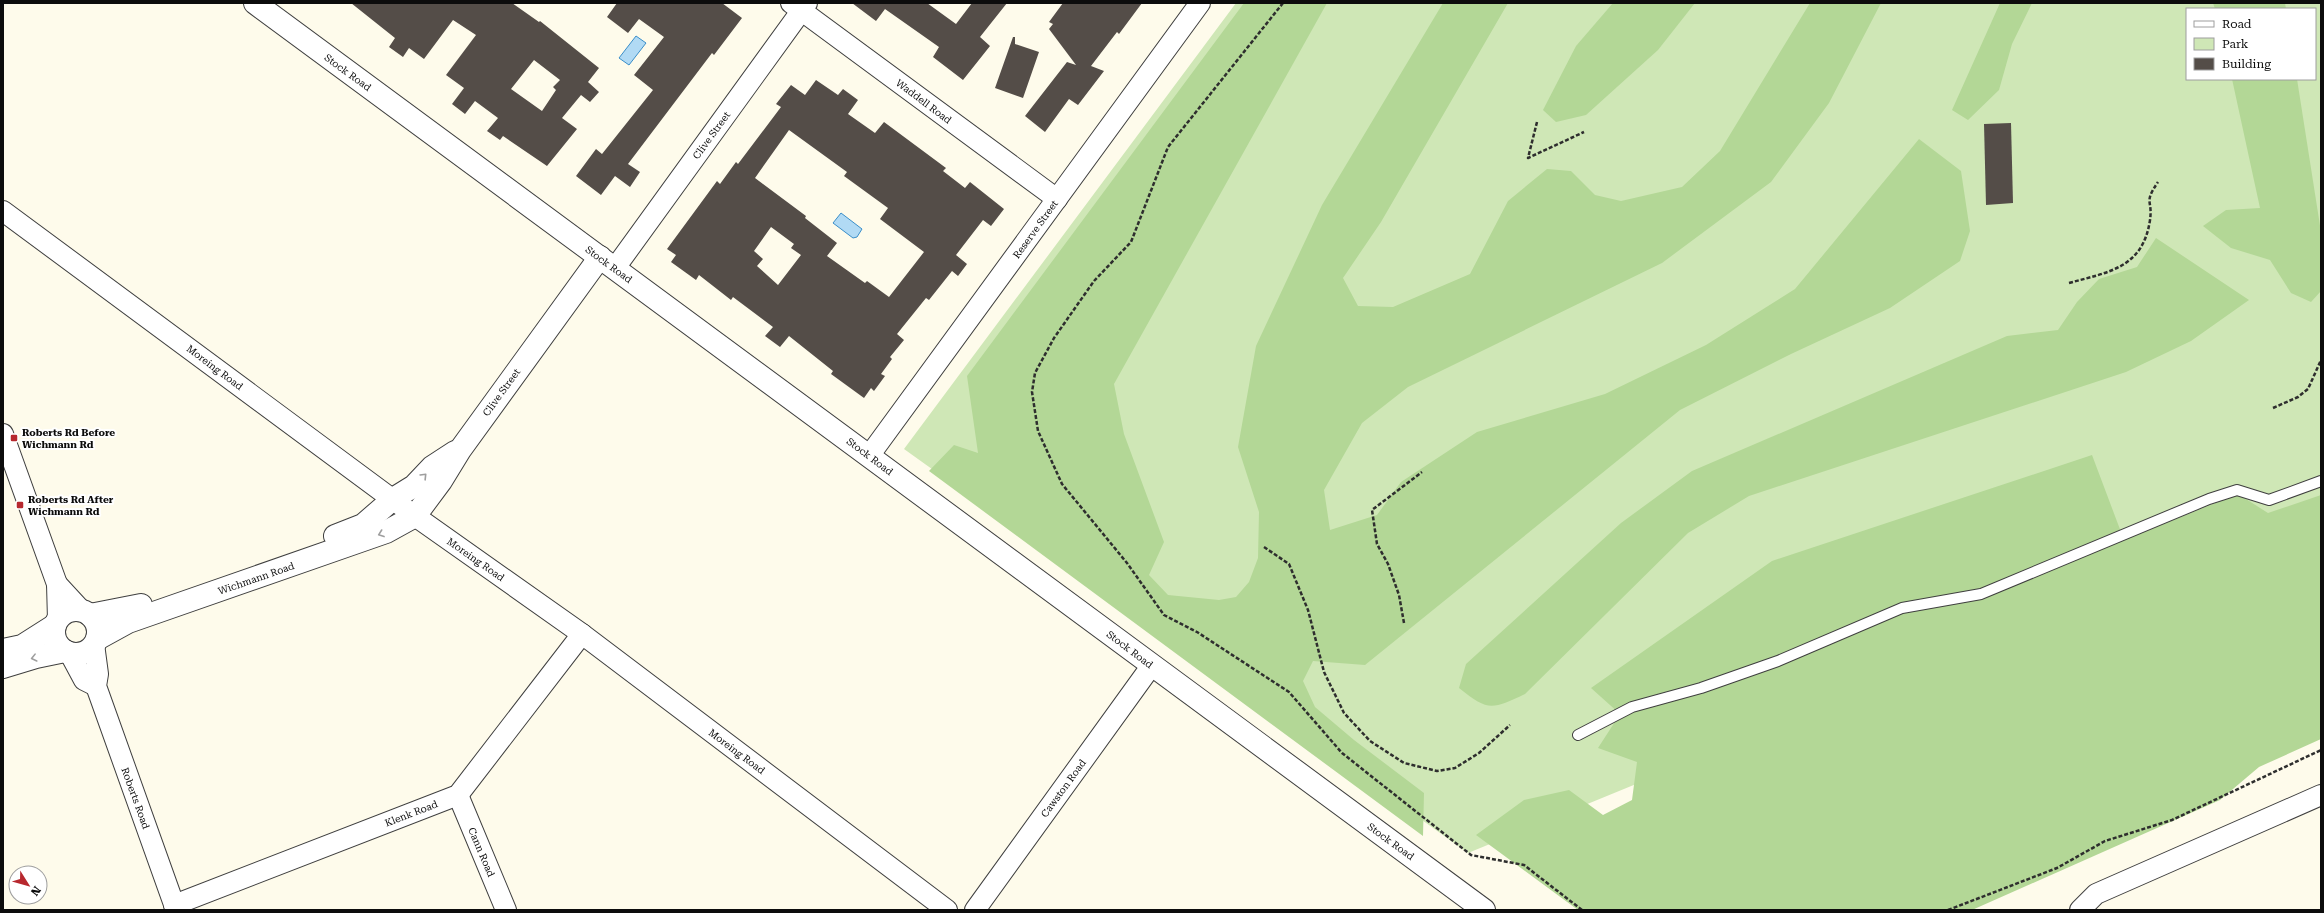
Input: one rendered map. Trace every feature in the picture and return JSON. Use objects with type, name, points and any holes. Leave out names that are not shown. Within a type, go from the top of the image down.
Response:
[{"type":"street","name":"Stock Road","points":[[255,3],[1484,910]]},
{"type":"street","name":"Reserve Street","points":[[869,456],[1200,3]]},
{"type":"street","name":"Clive Street","points":[[415,516],[442,481],[460,450],[607,263],[800,6]]},
{"type":"street","name":"Waddell Road","points":[[800,6],[1056,199]]},
{"type":"street","name":"Moreing Road","points":[[3,210],[415,516],[582,634],[947,910]]},
{"type":"street","points":[[3,434],[57,584],[56,640],[67,652],[84,680],[96,686]]},
{"type":"street","name":"Clive Street","points":[[392,499],[414,486],[432,467],[460,450]]},
{"type":"street","name":"Wichmann Road","points":[[86,613],[115,612],[141,605],[348,531],[363,525],[392,499]]},
{"type":"street","name":"Wichmann Road","points":[[95,642],[128,622],[386,532],[415,516]]},
{"type":"street","points":[[3,667],[36,657],[67,652],[82,653],[95,642],[98,629],[86,613],[57,584]]},
{"type":"street","points":[[3,650],[22,646],[57,622],[65,613],[86,613]]},
{"type":"street","points":[[458,795],[582,634]]},
{"type":"street","name":"Roberts Road","points":[[95,642],[98,674],[96,686],[175,907]]},
{"type":"street","name":"Cawston Road","points":[[975,910],[1152,666]]},
{"type":"street","name":"Klenk Road","points":[[175,907],[458,795]]},
{"type":"street","name":"Cann Road","points":[[458,795],[506,910]]},
{"type":"street","points":[[2080,910],[2096,894],[2321,795]]},
{"type":"lane","points":[[1578,734],[1632,707],[1701,688],[1778,661],[1902,608],[1981,594],[2209,498],[2237,490],[2269,500],[2321,481]]},
{"type":"path","points":[[1283,3],[1168,147],[1131,242],[1094,281],[1054,338],[1036,373],[1032,392],[1038,431],[1062,484],[1127,563],[1164,616],[1197,632],[1289,692],[1342,753],[1471,855],[1524,864],[1582,910]]},
{"type":"path","points":[[1537,122],[1528,158],[1584,132]]},
{"type":"path","points":[[2069,283],[2108,273],[2129,262],[2143,243],[2150,219],[2148,197],[2158,182]]},
{"type":"path","points":[[2273,408],[2298,397],[2308,388],[2321,360]]},
{"type":"path","points":[[1404,623],[1399,595],[1388,564],[1376,544],[1372,510],[1422,472]]},
{"type":"path","points":[[1264,547],[1289,564],[1308,610],[1324,672],[1344,713],[1370,741],[1404,763],[1437,771],[1455,768],[1480,753],[1510,725]]},
{"type":"path","points":[[1948,910],[2056,868],[2105,841],[2172,820],[2321,750]]},
{"type":"green space","points":[[1236,3],[2321,3],[2321,503],[1468,853],[904,449]]},
{"type":"green space","points":[[1244,3],[1327,3],[1114,384],[1124,434],[1164,542],[1149,575],[1168,595],[1219,600],[1236,597],[1249,582],[1258,558],[1259,512],[1238,447],[1256,346],[1322,205],[1443,3],[1508,3],[1381,222],[1343,278],[1358,306],[1393,307],[1470,274],[1508,201],[1547,169],[1571,171],[1595,195],[1621,201],[1682,187],[1720,151],[1810,3],[1881,3],[1829,103],[1771,182],[1662,263],[1408,387],[1362,423],[1324,490],[1330,530],[1377,515],[1401,482],[1477,432],[1605,394],[1706,345],[1795,289],[1919,139],[1961,171],[1970,231],[1960,261],[1890,308],[1791,354],[1680,410],[1365,665],[1313,661],[1303,681],[1315,707],[1354,740],[1424,793],[1423,836],[929,471],[954,445],[978,453],[967,376]]},
{"type":"green space","points":[[1613,3],[1695,3],[1658,50],[1586,115],[1556,122],[1543,110],[1576,46]]},
{"type":"green space","points":[[2000,3],[2032,3],[2012,44],[1999,90],[1968,120],[1952,110]]},
{"type":"green space","points":[[2213,3],[2285,3],[2286,8],[2215,8]]},
{"type":"green space","points":[[2232,80],[2297,80],[2321,232],[2321,291],[2311,302],[2291,293],[2270,260],[2231,248],[2203,226],[2226,210],[2260,208]]},
{"type":"green space","points":[[2156,238],[2249,300],[2191,341],[2126,372],[1749,496],[1688,533],[1525,694],[1504,703],[1490,706],[1477,701],[1459,688],[1466,664],[1621,523],[1692,471],[2007,336],[2058,330],[2077,302],[2099,279],[2137,267]]},
{"type":"green space","points":[[2092,455],[2124,540],[2238,494],[2268,513],[2321,495],[2321,739],[2259,767],[2220,800],[1972,910],[1578,910],[1476,835],[1524,800],[1569,790],[1603,815],[1632,800],[1637,762],[1598,748],[1620,714],[1591,688],[1772,561]]},
{"type":"water","points":[[636,36],[646,43],[629,65],[619,58]]},
{"type":"water","points":[[841,213],[862,229],[857,237],[853,238],[833,223]]},
{"type":"building","points":[[351,3],[512,3],[539,22],[540,21],[599,68],[588,82],[599,92],[590,102],[581,95],[562,118],[577,129],[547,166],[503,136],[500,140],[487,131],[498,118],[475,101],[465,114],[452,104],[464,88],[446,75],[476,35],[453,20],[424,59],[409,48],[403,57],[389,47],[395,38]],"holes":[[[534,60],[560,80],[553,87],[556,90],[542,111],[511,89]]]},
{"type":"building","points":[[617,3],[722,3],[742,18],[714,55],[712,53],[628,164],[640,172],[630,187],[615,176],[601,195],[576,176],[596,149],[602,154],[653,90],[634,75],[664,37],[639,19],[628,33],[607,17]]},
{"type":"building","points":[[852,3],[927,3],[956,24],[972,3],[1007,3],[980,37],[990,46],[963,80],[933,57],[939,47],[885,9],[876,21]]},
{"type":"building","points":[[1063,3],[1142,3],[1119,34],[1117,32],[1091,66],[1104,71],[1078,105],[1069,99],[1045,132],[1025,116],[1067,62],[1076,65],[1049,29],[1053,24],[1049,22]]},
{"type":"building","points":[[1013,37],[1015,37],[1015,44],[1039,52],[1023,98],[995,88]]},
{"type":"building","points":[[816,80],[838,95],[843,89],[858,100],[848,114],[875,133],[884,122],[946,168],[943,171],[965,188],[970,182],[1004,209],[991,226],[983,220],[956,255],[967,264],[958,276],[952,271],[929,300],[926,298],[897,334],[904,340],[890,357],[892,359],[881,374],[885,376],[874,391],[871,388],[864,398],[831,374],[833,371],[789,336],[780,347],[765,336],[773,327],[733,297],[731,300],[699,275],[696,280],[671,262],[676,255],[667,249],[717,181],[720,184],[736,162],[738,164],[781,107],[776,104],[791,85],[805,95]],"holes":[[[789,130],[847,172],[844,176],[888,208],[880,219],[924,252],[889,297],[867,281],[865,283],[827,256],[837,243],[805,218],[806,216],[755,178]],[[771,227],[794,244],[791,248],[801,255],[778,285],[757,266],[763,259],[754,251]]]},
{"type":"building","points":[[2011,123],[2013,203],[1986,205],[1984,124]]},
{"type":"place","name":"Roberts Rd Before Wichmann Rd","points":[[14,438]]},
{"type":"place","name":"Roberts Rd After Wichmann Rd","points":[[20,505]]}]
